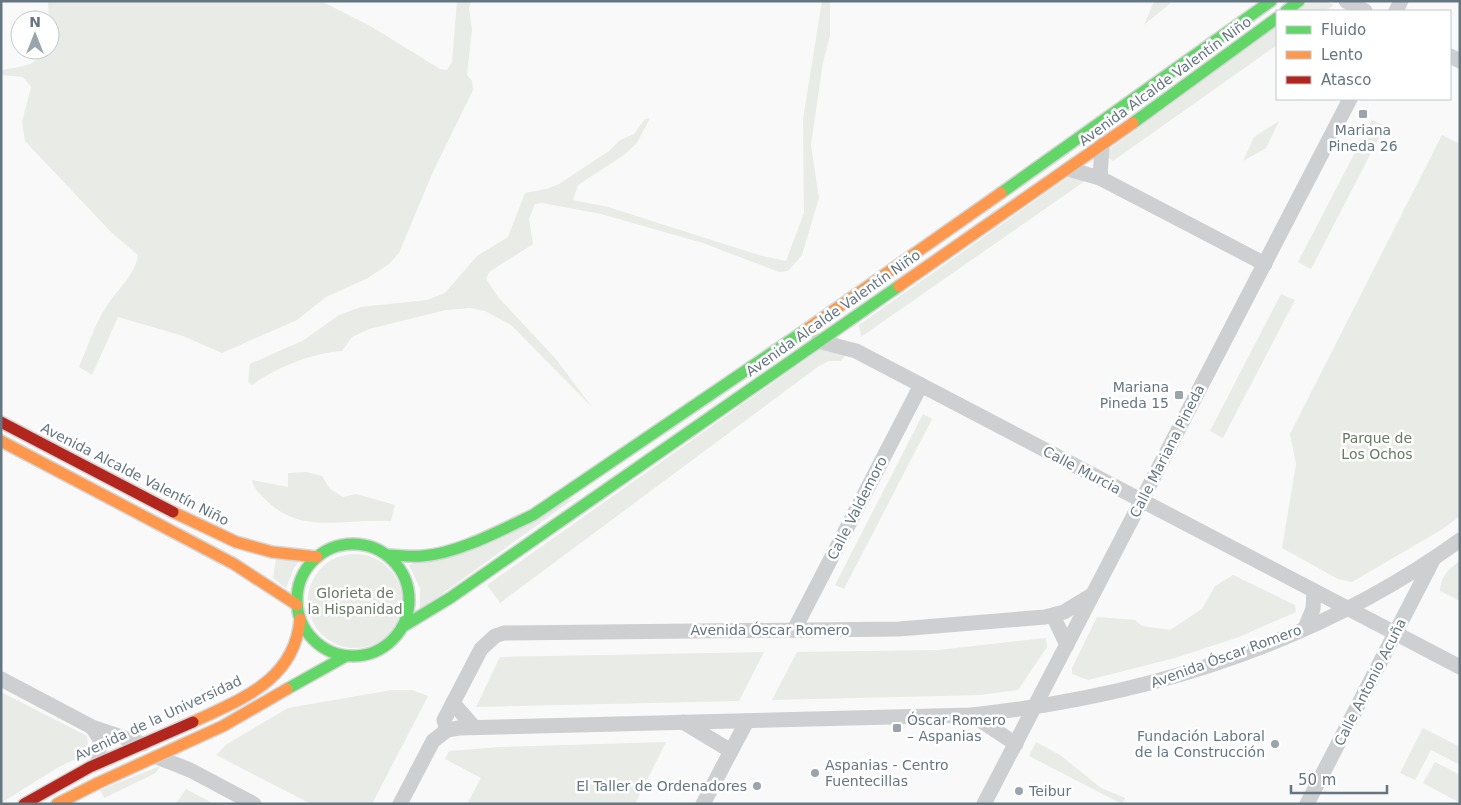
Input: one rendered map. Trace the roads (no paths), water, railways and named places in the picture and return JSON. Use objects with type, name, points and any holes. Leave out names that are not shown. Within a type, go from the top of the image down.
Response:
[{"type":"main road","name":"Avenida Alcalde Valentín Niño","points":[[387,556],[423,556],[461,546],[498,532],[533,514],[688,410],[1117,113],[1271,1]]},
{"type":"main road","points":[[1287,10],[1299,1]]},
{"type":"main road","name":"Avenida Alcalde Valentín Niño","points":[[402,628],[450,598],[1068,169],[1276,19]]},
{"type":"main road","name":"Avenida Alcalde Valentín Niño","points":[[1,422],[196,524],[236,542],[272,552],[317,556]]},
{"type":"main road","points":[[1,441],[234,564],[297,605]]},
{"type":"main road","points":[[57,804],[92,784],[198,739],[246,715],[323,667],[346,656],[375,652],[390,642],[402,628],[408,612],[407,589],[398,567],[387,556],[374,548],[359,544],[344,545],[330,549],[317,556],[301,578],[297,605],[300,618],[314,641],[326,649],[346,656]]},
{"type":"main road","name":"Avenida de la Universidad","points":[[24,804],[98,762],[143,744],[223,707],[276,675],[286,664],[295,646],[300,618]]},
{"type":"street","points":[[1346,1],[1363,10]]},
{"type":"street","name":"Calle Mariana Pineda","points":[[984,804],[1349,100]]},
{"type":"street","points":[[1100,178],[1102,145]]},
{"type":"street","points":[[1068,169],[1100,178],[1265,264]]},
{"type":"street","points":[[851,349],[852,318]]},
{"type":"street","name":"Calle Murcia","points":[[818,341],[851,349],[1460,667]]},
{"type":"street","name":"Calle Valdemoro","points":[[794,630],[921,385]]},
{"type":"street","name":"Avenida Óscar Romero","points":[[447,730],[474,727],[972,716],[1104,696],[1159,682],[1230,658],[1305,628],[1347,608],[1433,560],[1460,540]]},
{"type":"street","name":"Calle Antonio Acuña","points":[[1307,804],[1433,560]]},
{"type":"street","points":[[1305,628],[1313,609],[1314,591]]},
{"type":"street","name":"Avenida Óscar Romero","points":[[1054,616],[1093,595]]},
{"type":"street","points":[[1054,616],[1067,645]]},
{"type":"street","name":"Avenida Óscar Romero","points":[[452,703],[481,649],[495,636],[504,633],[899,629],[1054,616],[1079,621]]},
{"type":"street","points":[[1,679],[92,727],[143,744]]},
{"type":"street","points":[[400,804],[433,742],[447,730],[444,720],[452,703],[474,727]]},
{"type":"street","points":[[972,716],[1016,744]]},
{"type":"street","points":[[682,722],[731,751]]},
{"type":"street","points":[[704,804],[747,722]]},
{"type":"street","points":[[92,727],[100,739],[98,762]]},
{"type":"street","points":[[188,769],[187,759],[190,748],[198,739]]},
{"type":"street","points":[[157,757],[188,769],[254,804]]},
{"type":"place","name":"Mariana Pineda 26","points":[[1363,114]]},
{"type":"place","name":"Mariana Pineda 15","points":[[1179,395]]},
{"type":"place","name":"Óscar Romero – Aspanias","points":[[897,728]]},
{"type":"place","name":"Fundación Laboral de la Construcción","points":[[1275,744]]},
{"type":"place","name":"Aspanias - Centro Fuentecillas","points":[[815,773]]},
{"type":"place","name":"El Taller de Ordenadores","points":[[757,786]]},
{"type":"place","name":"Teibur","points":[[1019,791]]},
{"type":"park label","name":"Parque de Los Ochos","points":[[1377,446]]},
{"type":"park label","name":"Glorieta de la Hispanidad","points":[[355,602]]}]
